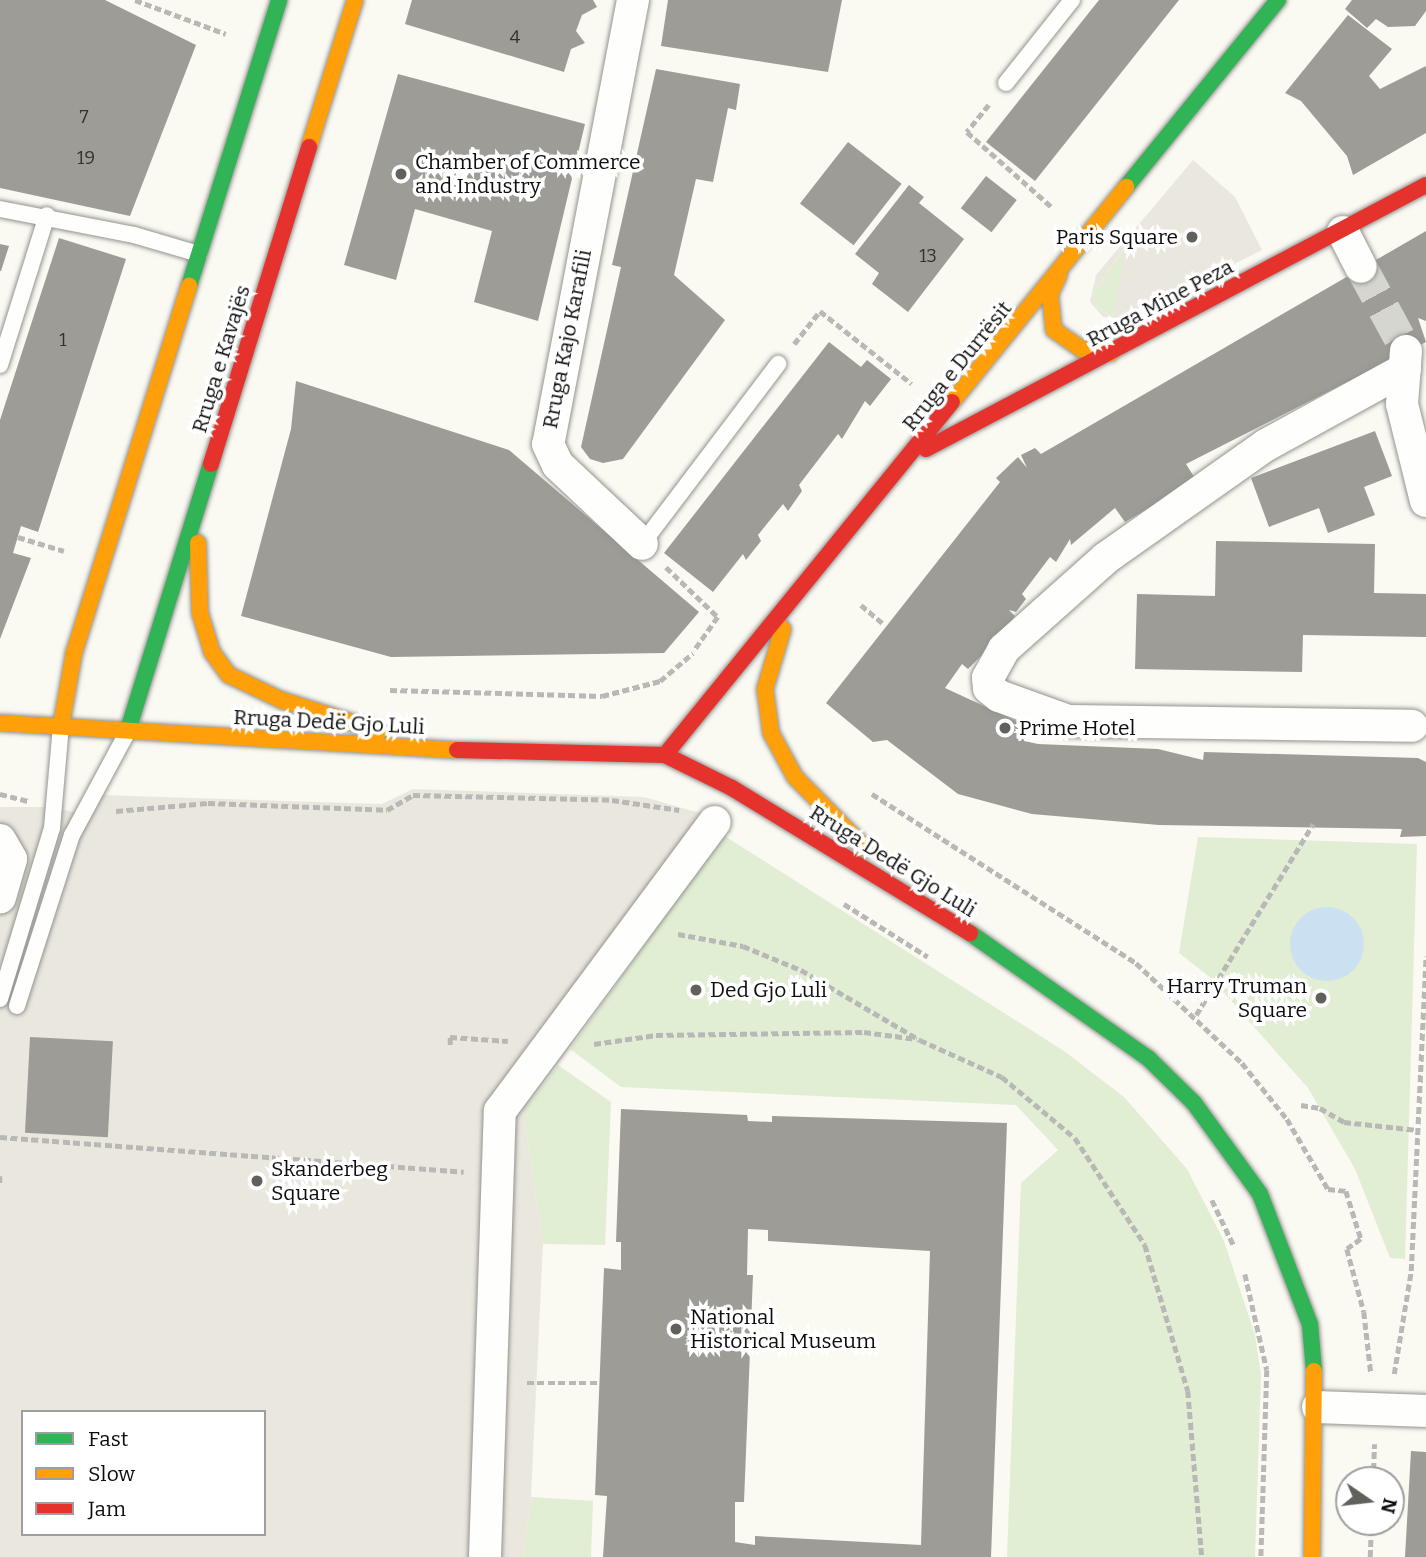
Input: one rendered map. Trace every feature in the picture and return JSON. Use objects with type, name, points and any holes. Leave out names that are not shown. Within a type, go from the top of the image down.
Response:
[{"type":"main road","points":[[61,726],[74,653],[278,0]]},
{"type":"main road","name":"Rruga e Kavajës","points":[[128,730],[355,0]]},
{"type":"main road","name":"Rruga e Durrësit","points":[[665,755],[753,653],[1278,0]]},
{"type":"main road","name":"Rruga Mine Peza","points":[[911,457],[1343,232],[1426,184]]},
{"type":"main road","points":[[1061,270],[1050,294],[1054,330],[1082,349],[1111,353]]},
{"type":"main road","points":[[203,488],[195,573],[200,612],[212,652],[229,675],[281,700],[442,750]]},
{"type":"main road","points":[[790,607],[765,689],[771,733],[795,777],[920,898]]},
{"type":"main road","name":"Rruga Dedë Gjo Luli","points":[[0,723],[442,750],[665,755],[732,788],[920,898],[1148,1058],[1231,1150],[1260,1194],[1301,1290],[1310,1324],[1318,1407],[1311,1557]]},
{"type":"street","name":"Rruga Kajo Karafili","points":[[633,0],[548,444],[558,465],[642,544]]},
{"type":"street","points":[[1343,232],[1361,267]]},
{"type":"street","points":[[1412,726],[1068,721],[999,696],[989,688],[988,678],[1004,649],[1107,558],[1266,444],[1405,360],[1402,404],[1426,501]]},
{"type":"street","points":[[485,1557],[497,1124],[505,1099],[715,822]]},
{"type":"street","points":[[0,840],[11,859],[0,897]]},
{"type":"street","points":[[1318,1407],[1426,1411]]},
{"type":"lane","points":[[1006,83],[1072,0]]},
{"type":"lane","points":[[0,209],[47,215],[199,254]]},
{"type":"lane","points":[[0,365],[5,331],[47,215]]},
{"type":"lane","points":[[642,544],[778,364]]},
{"type":"lane","points":[[0,999],[52,828],[61,726]]},
{"type":"lane","points":[[17,1006],[72,835],[128,730]]},
{"type":"path","points":[[135,0],[226,34]]},
{"type":"path","points":[[1006,83],[967,132],[1053,208]]},
{"type":"path","points":[[778,364],[820,311],[912,384]]},
{"type":"path","points":[[18,537],[69,552]]},
{"type":"path","points":[[380,690],[602,696],[660,681],[693,652],[718,617],[642,544]]},
{"type":"path","points":[[862,605],[885,625]]},
{"type":"path","points":[[693,652],[753,653]]},
{"type":"path","points":[[861,787],[1136,963],[1196,1016],[1287,1119],[1328,1189],[1346,1191],[1361,1239],[1346,1249],[1364,1312],[1381,1409]]},
{"type":"path","points":[[145,808],[208,803],[387,810],[413,795],[530,797],[646,802],[715,822]]},
{"type":"path","points":[[1196,1016],[1312,824]]},
{"type":"path","points":[[841,902],[935,961]]},
{"type":"path","points":[[636,926],[743,946],[801,970],[920,1040],[1002,1077],[1075,1138],[1145,1245],[1188,1391],[1202,1557]]},
{"type":"path","points":[[1375,1466],[1381,1409],[1411,1271],[1418,1130],[1423,1098],[1426,956]]},
{"type":"path","points":[[548,1043],[864,1032],[920,1040]]},
{"type":"path","points":[[450,1045],[450,1037],[477,1039]]},
{"type":"path","points":[[1301,1105],[1320,1108],[1344,1122],[1418,1130]]},
{"type":"path","points":[[0,1137],[496,1174]]},
{"type":"path","points":[[0,1176],[0,1184]]},
{"type":"path","points":[[1207,1191],[1239,1260]]},
{"type":"path","points":[[1243,1270],[1267,1370],[1261,1557]]},
{"type":"path","points":[[513,1383],[599,1383]]},
{"type":"path","points":[[1370,1557],[1371,1536]]},
{"type":"green space","points":[[1126,246],[1114,317],[1096,307],[1093,293]]},
{"type":"green space","points":[[723,835],[1064,1051],[1124,1097],[1187,1169],[1224,1241],[1255,1335],[1261,1375],[1255,1557],[1007,1557],[1021,1183],[1058,1150],[1016,1105],[621,1087],[570,1049]]},
{"type":"green space","points":[[1198,837],[1417,844],[1405,1259],[1390,1258],[1355,1169],[1308,1088],[1211,978],[1179,953]]},
{"type":"green space","points":[[558,1065],[611,1102],[605,1245],[543,1244],[523,1111]]},
{"type":"green space","points":[[531,1497],[593,1501],[591,1557],[523,1557]]},
{"type":"shaded area","name":"Paris Square","points":[[1193,160],[1235,197],[1262,250],[1125,319],[1103,317],[1090,302],[1096,275]],"holes":[[[1125,247],[1114,317],[1096,307],[1093,293]]]},
{"type":"shaded area","name":"Skanderbeg Square","points":[[413,789],[644,797],[731,822],[523,1111],[543,1244],[531,1497],[523,1557],[0,1557],[0,807],[51,807],[82,814],[102,795],[382,804]]},
{"type":"water","points":[[1327,907],[1341,910],[1353,918],[1361,930],[1364,944],[1361,958],[1353,970],[1341,978],[1327,981],[1313,978],[1301,970],[1293,958],[1290,944],[1293,930],[1301,918],[1313,910]]},
{"type":"building","points":[[0,0],[105,0],[196,45],[130,216],[0,188]]},
{"type":"building","points":[[412,0],[593,0],[597,7],[582,15],[576,31],[585,43],[571,49],[564,72],[405,24]]},
{"type":"building","points":[[668,0],[842,0],[828,72],[661,46]]},
{"type":"building","points":[[1099,0],[1179,0],[1035,181],[986,142]]},
{"type":"building","points":[[1352,0],[1426,0],[1426,11],[1415,26],[1388,27],[1376,19],[1367,28],[1345,9]]},
{"type":"building","points":[[1348,15],[1392,49],[1369,76],[1380,89],[1426,66],[1426,133],[1353,175],[1347,156],[1301,101],[1285,93]]},
{"type":"building","points":[[656,69],[740,84],[736,110],[728,108],[713,182],[696,179],[674,275],[725,320],[623,459],[603,463],[590,459],[581,447],[621,267],[612,265]]},
{"type":"building","points":[[398,74],[585,124],[538,321],[474,302],[492,231],[415,209],[396,280],[344,265]]},
{"type":"building","points":[[848,142],[902,184],[854,245],[800,203]]},
{"type":"building","points":[[986,176],[1017,200],[991,232],[961,208]]},
{"type":"building","points":[[909,185],[924,197],[919,203],[964,239],[908,312],[872,284],[879,273],[855,254]]},
{"type":"building","points":[[1426,231],[1426,321],[1418,318],[1426,342],[1186,464],[1196,480],[1125,522],[1115,508],[1071,545],[1070,539],[1056,562],[1050,557],[1022,594],[1026,599],[1016,612],[1009,610],[1015,616],[992,645],[968,669],[962,664],[945,688],[1027,726],[1024,741],[1038,744],[1158,749],[1203,760],[1204,752],[1418,758],[1426,762],[1426,836],[1400,837],[1402,829],[1159,825],[1032,814],[958,794],[887,740],[873,742],[826,703],[1000,482],[996,478],[1018,457],[1027,468],[1021,455],[1035,448],[1041,454]]},
{"type":"building","points":[[59,238],[126,259],[38,532],[21,526],[13,553],[31,558],[0,639],[0,420]]},
{"type":"building","points":[[0,244],[9,246],[1,271],[0,271]]},
{"type":"building","points":[[829,342],[861,367],[867,360],[891,379],[870,406],[865,401],[842,439],[838,434],[799,485],[802,491],[788,511],[783,504],[758,535],[761,541],[746,560],[743,554],[713,592],[664,553]]},
{"type":"building","points":[[296,381],[509,450],[699,612],[664,653],[391,657],[241,616],[291,429]]},
{"type":"building","points":[[1375,431],[1392,476],[1364,487],[1375,515],[1328,533],[1319,508],[1269,527],[1251,478]]},
{"type":"building","points":[[1216,541],[1375,544],[1374,593],[1426,594],[1426,637],[1303,635],[1302,672],[1135,669],[1137,594],[1215,596]]},
{"type":"building","points":[[30,1037],[113,1041],[108,1137],[25,1133]]},
{"type":"building","name":"National Historical Museum","points":[[621,1109],[747,1115],[748,1121],[772,1122],[772,1116],[1007,1123],[991,1557],[603,1557],[607,1496],[595,1495],[604,1268],[621,1270],[621,1242],[616,1242]],"holes":[[[748,1229],[768,1230],[768,1241],[930,1251],[921,1545],[755,1536],[755,1545],[735,1542],[735,1502],[744,1502],[753,1275],[747,1275]]]},
{"type":"building","points":[[1411,1451],[1426,1452],[1426,1557],[1405,1557]]},
{"type":"tunnel","points":[[1361,267],[1406,350]]},
{"type":"traffic: fast","points":[[189,286],[279,0]]},
{"type":"traffic: fast","points":[[1126,187],[1278,0]]},
{"type":"traffic: fast","points":[[128,730],[211,464]]},
{"type":"traffic: fast","points":[[970,933],[1148,1058],[1194,1103],[1260,1194],[1310,1324],[1314,1371]]},
{"type":"traffic: slow","points":[[309,147],[355,0]]},
{"type":"traffic: slow","points":[[952,402],[1126,187]]},
{"type":"traffic: slow","points":[[1059,275],[1050,294],[1054,330],[1081,349],[1111,353]]},
{"type":"traffic: slow","points":[[61,726],[74,653],[189,286]]},
{"type":"traffic: slow","points":[[198,543],[200,613],[212,652],[229,675],[281,700],[379,731]]},
{"type":"traffic: slow","points":[[783,629],[765,689],[771,733],[795,777],[865,848]]},
{"type":"traffic: slow","points":[[0,723],[457,750]]},
{"type":"traffic: slow","points":[[1312,1557],[1314,1371]]},
{"type":"traffic: jam","points":[[211,464],[309,147]]},
{"type":"traffic: jam","points":[[926,449],[1426,185]]},
{"type":"traffic: jam","points":[[665,755],[952,402]]},
{"type":"traffic: jam","points":[[457,750],[665,755],[732,788],[970,933]]},
{"type":"place","name":"Chamber of Commerce and Industry","points":[[401,174]]},
{"type":"place","name":"Paris Square","points":[[1192,237]]},
{"type":"place","name":"Prime Hotel","points":[[1005,728]]},
{"type":"place","name":"Ded Gjo Luli","points":[[696,990]]},
{"type":"place","name":"Harry Truman Square","points":[[1321,998]]},
{"type":"place","name":"Skanderbeg Square","points":[[257,1181]]},
{"type":"place","name":"National Historical Museum","points":[[676,1329]]}]
